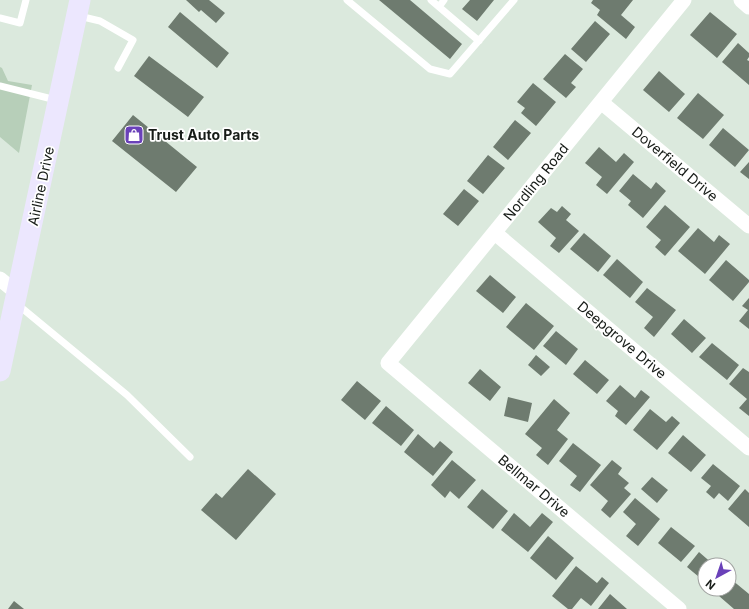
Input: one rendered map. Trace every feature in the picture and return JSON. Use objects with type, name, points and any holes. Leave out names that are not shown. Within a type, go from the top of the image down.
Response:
[{"type":"main road","name":"Airline Drive","points":[[0,371],[78,8]]},
{"type":"street","name":"Nordling Road","points":[[388,363],[684,0]]},
{"type":"street","points":[[740,0],[749,7]]},
{"type":"street","name":"Doverfield Drive","points":[[601,102],[749,226]]},
{"type":"street","name":"Deepgrove Drive","points":[[495,233],[749,448]]},
{"type":"street","points":[[0,279],[16,297]]},
{"type":"street","name":"Bellmar Drive","points":[[388,363],[679,609]]},
{"type":"lane","points":[[0,18],[20,23],[26,0]]},
{"type":"lane","points":[[347,0],[430,69],[450,74],[514,0]]},
{"type":"lane","points":[[431,0],[479,41]]},
{"type":"lane","points":[[439,6],[444,0]]},
{"type":"lane","points":[[78,8],[133,40],[118,68]]},
{"type":"lane","points":[[0,86],[59,101]]},
{"type":"lane","points":[[16,297],[127,395],[190,457]]},
{"type":"green space","points":[[0,67],[2,68],[8,81],[32,85],[19,153],[0,137]]},
{"type":"building","points":[[186,0],[209,0],[225,13],[216,23],[201,10],[199,12]]},
{"type":"building","points":[[379,0],[410,0],[462,44],[450,59]]},
{"type":"building","points":[[470,0],[494,0],[477,21],[462,9]]},
{"type":"building","points":[[593,0],[633,0],[621,15],[635,27],[626,39],[597,15],[600,10],[591,3]]},
{"type":"building","points":[[180,12],[229,53],[217,68],[168,27]]},
{"type":"building","points":[[710,12],[737,34],[717,58],[690,35]]},
{"type":"building","points":[[595,21],[610,34],[586,62],[571,49]]},
{"type":"building","points":[[738,43],[749,53],[747,60],[749,61],[749,85],[722,62]]},
{"type":"building","points":[[565,54],[583,69],[571,83],[576,87],[566,98],[543,79]]},
{"type":"building","points":[[149,56],[204,97],[188,117],[134,76]]},
{"type":"building","points":[[659,71],[685,94],[669,112],[643,90]]},
{"type":"building","points":[[533,83],[556,102],[536,126],[521,113],[525,108],[517,102]]},
{"type":"building","points":[[698,93],[724,115],[703,139],[677,118]]},
{"type":"building","points":[[133,115],[197,167],[176,192],[112,141]]},
{"type":"building","points":[[515,120],[531,133],[508,160],[493,147]]},
{"type":"building","points":[[723,128],[749,150],[735,167],[709,145]]},
{"type":"building","points":[[599,147],[616,162],[624,153],[634,162],[607,194],[596,185],[602,177],[585,163]]},
{"type":"building","points":[[488,155],[505,168],[483,194],[467,181]]},
{"type":"building","points":[[749,162],[749,179],[740,172]]},
{"type":"building","points":[[633,174],[651,189],[656,182],[666,191],[643,218],[628,205],[631,201],[619,191]]},
{"type":"building","points":[[464,189],[479,201],[458,226],[443,214]]},
{"type":"building","points":[[665,205],[690,227],[665,256],[655,247],[661,240],[646,227]]},
{"type":"building","points":[[562,206],[571,214],[566,220],[579,231],[559,253],[550,246],[556,238],[538,222],[551,208],[557,212]]},
{"type":"building","points":[[698,228],[714,242],[719,235],[730,244],[705,274],[678,251]]},
{"type":"building","points":[[584,233],[611,256],[598,272],[570,249]]},
{"type":"building","points":[[617,259],[643,282],[630,298],[603,275]]},
{"type":"building","points":[[726,260],[749,280],[749,282],[733,301],[709,280]]},
{"type":"building","points":[[490,275],[516,297],[503,313],[476,291]]},
{"type":"building","points":[[647,288],[676,310],[654,337],[644,328],[653,317],[635,302]]},
{"type":"building","points":[[749,298],[749,329],[739,321],[748,310],[742,306]]},
{"type":"building","points":[[526,303],[554,326],[534,350],[506,327]]},
{"type":"building","points":[[684,319],[706,338],[692,353],[671,334]]},
{"type":"building","points":[[556,331],[578,349],[566,365],[543,346]]},
{"type":"building","points":[[712,343],[739,365],[727,380],[699,357]]},
{"type":"building","points":[[536,355],[550,367],[541,376],[528,365]]},
{"type":"building","points":[[585,360],[609,380],[597,394],[573,374]]},
{"type":"building","points":[[743,368],[749,372],[749,416],[739,408],[747,399],[729,384]]},
{"type":"building","points":[[480,369],[501,387],[490,401],[468,383]]},
{"type":"building","points":[[357,381],[381,401],[365,420],[341,400]]},
{"type":"building","points":[[620,385],[635,398],[641,390],[650,397],[626,425],[615,416],[618,411],[606,401]]},
{"type":"building","points":[[508,397],[532,403],[528,422],[504,416]]},
{"type":"building","points":[[554,399],[570,413],[557,430],[568,439],[548,465],[536,455],[542,448],[525,434]]},
{"type":"building","points":[[386,406],[414,430],[401,446],[372,423]]},
{"type":"building","points":[[650,409],[666,422],[672,416],[680,423],[657,450],[633,430]]},
{"type":"building","points":[[418,434],[434,448],[440,441],[453,452],[433,476],[404,452]]},
{"type":"building","points":[[683,435],[706,455],[691,472],[668,453]]},
{"type":"building","points":[[573,443],[601,465],[580,492],[570,485],[577,476],[559,461]]},
{"type":"building","points":[[452,460],[476,480],[459,499],[450,491],[445,498],[431,485]]},
{"type":"building","points":[[612,460],[622,468],[618,474],[629,483],[624,488],[631,494],[610,518],[601,510],[608,501],[590,485]]},
{"type":"building","points":[[713,464],[740,486],[728,501],[719,493],[714,499],[706,492],[711,486],[701,478]]},
{"type":"building","points":[[248,469],[276,494],[236,540],[201,510],[216,493],[222,498]]},
{"type":"building","points":[[652,477],[668,490],[657,503],[641,489]]},
{"type":"building","points":[[482,489],[508,511],[493,529],[467,507]]},
{"type":"building","points":[[745,489],[749,493],[749,527],[728,509]]},
{"type":"building","points":[[635,498],[660,519],[638,546],[626,536],[636,524],[623,512]]},
{"type":"building","points":[[514,513],[530,527],[542,513],[553,522],[528,552],[501,530]]},
{"type":"building","points":[[671,527],[695,546],[681,562],[658,543]]},
{"type":"building","points":[[548,536],[574,558],[556,580],[530,558]]},
{"type":"building","points":[[699,552],[705,557],[697,557],[697,575],[687,567]]},
{"type":"building","points":[[576,566],[597,583],[602,577],[609,583],[591,606],[581,598],[572,609],[568,609],[552,596]]},
{"type":"building","points":[[737,584],[749,594],[749,609],[734,609],[720,597],[737,597]]},
{"type":"building","points":[[610,594],[627,609],[598,609]]},
{"type":"building","points":[[14,601],[24,609],[8,609]]},
{"type":"place","name":"Trust Auto Parts","points":[[134,135]]}]
